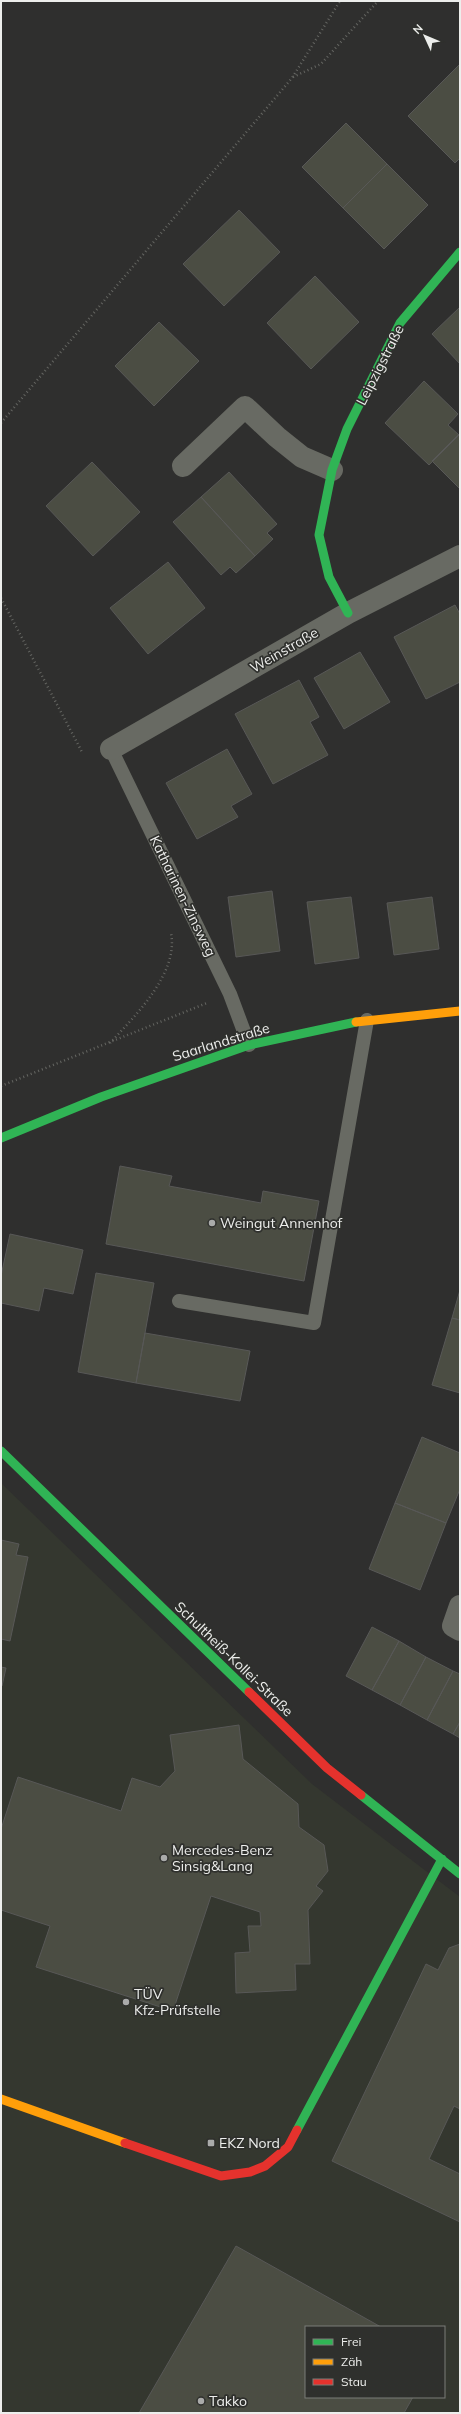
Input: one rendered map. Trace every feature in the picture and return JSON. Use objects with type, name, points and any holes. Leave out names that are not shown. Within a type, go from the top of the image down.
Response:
[{"type":"street","name":"Leipzigstraße","points":[[348,613],[328,577],[319,535],[332,470],[348,430],[400,323],[460,252]]},
{"type":"street","points":[[183,466],[245,407],[302,457],[332,470]]},
{"type":"street","name":"Weinstraße","points":[[111,749],[348,613],[460,556]]},
{"type":"street","name":"Saarlandstraße","points":[[1,1138],[100,1097],[249,1045],[367,1020],[460,1011]]},
{"type":"street","name":"Schultheiß-Kollei-Straße","points":[[1,1451],[327,1768],[460,1874]]},
{"type":"street","points":[[456,1628],[460,1606]]},
{"type":"street","points":[[1,2099],[221,2176],[252,2174],[276,2161],[288,2147],[442,1859]]},
{"type":"lane","name":"Katharinen-Zinsweg","points":[[111,749],[230,994],[249,1045]]},
{"type":"lane","points":[[180,1300],[314,1323],[367,1020]]},
{"type":"path","points":[[1,423],[292,78],[340,1]]},
{"type":"path","points":[[292,78],[321,64],[378,1]]},
{"type":"path","points":[[1,598],[85,758]]},
{"type":"path","points":[[110,1043],[133,1017],[160,981],[170,959],[170,930]]},
{"type":"path","points":[[1,1086],[230,994]]},
{"type":"shaded area","points":[[1,1483],[312,1784],[460,1897],[460,2413],[1,2413]]},
{"type":"building","points":[[460,64],[460,158],[455,163],[408,116]]},
{"type":"building","points":[[346,123],[387,164],[343,208],[302,167]]},
{"type":"building","points":[[387,164],[428,205],[384,249],[343,208]]},
{"type":"building","points":[[239,210],[280,252],[224,306],[183,264]]},
{"type":"building","points":[[315,276],[359,322],[311,369],[267,323]]},
{"type":"building","points":[[460,307],[460,364],[432,334]]},
{"type":"building","points":[[159,322],[199,361],[154,406],[115,366]]},
{"type":"building","points":[[424,381],[458,414],[448,425],[459,435],[429,465],[385,423]]},
{"type":"building","points":[[460,433],[460,489],[432,461]]},
{"type":"building","points":[[92,462],[140,512],[93,556],[46,506]]},
{"type":"building","points":[[229,472],[277,524],[267,533],[273,539],[255,556],[201,497]]},
{"type":"building","points":[[201,497],[255,556],[236,573],[230,567],[221,575],[173,522]]},
{"type":"building","points":[[168,562],[205,608],[148,654],[110,608]]},
{"type":"building","points":[[455,605],[460,614],[460,682],[426,699],[394,637]]},
{"type":"building","points":[[360,652],[390,702],[344,729],[314,678]]},
{"type":"building","points":[[299,680],[319,717],[310,722],[328,755],[273,784],[235,714]]},
{"type":"building","points":[[227,749],[252,794],[231,806],[238,817],[197,839],[166,783]]},
{"type":"building","points":[[272,891],[280,951],[236,957],[228,897]]},
{"type":"building","points":[[351,897],[359,958],[315,964],[307,902]]},
{"type":"building","points":[[432,897],[439,949],[394,955],[387,903]]},
{"type":"building","name":"Weingut Annenhof","points":[[120,1166],[172,1176],[169,1186],[261,1203],[263,1191],[319,1201],[304,1281],[106,1244]]},
{"type":"building","points":[[10,1234],[83,1250],[73,1294],[44,1288],[39,1311],[1,1303],[1,1276]]},
{"type":"building","points":[[96,1273],[154,1283],[136,1383],[78,1372]]},
{"type":"building","points":[[460,1290],[460,1320],[452,1318]]},
{"type":"building","points":[[452,1318],[460,1320],[460,1393],[432,1385]]},
{"type":"building","points":[[145,1333],[250,1351],[240,1401],[136,1383]]},
{"type":"building","points":[[422,1437],[460,1453],[460,1489],[446,1523],[395,1503]]},
{"type":"building","points":[[395,1503],[446,1523],[420,1590],[369,1569]]},
{"type":"building","points":[[1,1540],[19,1544],[16,1555],[28,1557],[10,1641],[1,1639]]},
{"type":"building","points":[[372,1627],[399,1641],[372,1690],[346,1676]]},
{"type":"building","points":[[399,1641],[426,1657],[400,1705],[372,1690]]},
{"type":"building","points":[[426,1657],[453,1671],[427,1720],[400,1705]]},
{"type":"building","points":[[1,1667],[6,1668],[2,1686],[1,1686]]},
{"type":"building","points":[[453,1671],[460,1674],[460,1722],[453,1734],[427,1720]]},
{"type":"building","points":[[460,1722],[460,1738],[453,1734]]},
{"type":"building","name":"Mercedes-Benz Sinsig&Lang","points":[[239,1725],[243,1759],[298,1804],[299,1827],[324,1845],[328,1871],[316,1886],[323,1891],[308,1910],[310,1964],[295,1964],[296,1990],[236,1993],[235,1953],[250,1952],[248,1926],[261,1926],[260,1912],[211,1896],[173,2011],[36,1967],[50,1926],[1,1910],[1,1829],[18,1777],[121,1811],[132,1778],[160,1787],[175,1771],[170,1735]]},
{"type":"building","points":[[460,1944],[460,2109],[454,2106],[429,2159],[460,2174],[460,2222],[332,2161],[426,1964],[438,1970],[449,1948]]},
{"type":"building","points":[[236,2246],[379,2326],[305,2326],[305,2398],[412,2398],[404,2413],[139,2413]]},
{"type":"traffic: fast","points":[[348,613],[329,577],[319,535],[332,470],[347,429],[400,323],[460,252]]},
{"type":"traffic: fast","points":[[1,1138],[101,1097],[249,1045],[356,1022]]},
{"type":"traffic: fast","points":[[1,1451],[249,1692]]},
{"type":"traffic: fast","points":[[361,1795],[460,1874]]},
{"type":"traffic: fast","points":[[297,2130],[442,1859]]},
{"type":"traffic: slow","points":[[356,1022],[460,1011]]},
{"type":"traffic: slow","points":[[1,2099],[125,2143]]},
{"type":"traffic: jam","points":[[249,1692],[327,1768],[361,1795]]},
{"type":"traffic: jam","points":[[125,2143],[221,2176],[250,2172],[265,2166],[288,2147],[297,2130]]},
{"type":"place","name":"Weingut Annenhof","points":[[212,1223]]},
{"type":"place","name":"Mercedes-Benz Sinsig&Lang","points":[[164,1858]]},
{"type":"place","name":"TÜV Kfz-Prüfstelle","points":[[126,2002]]},
{"type":"place","name":"EKZ Nord","points":[[211,2143]]},
{"type":"place","name":"Takko","points":[[201,2401]]}]
